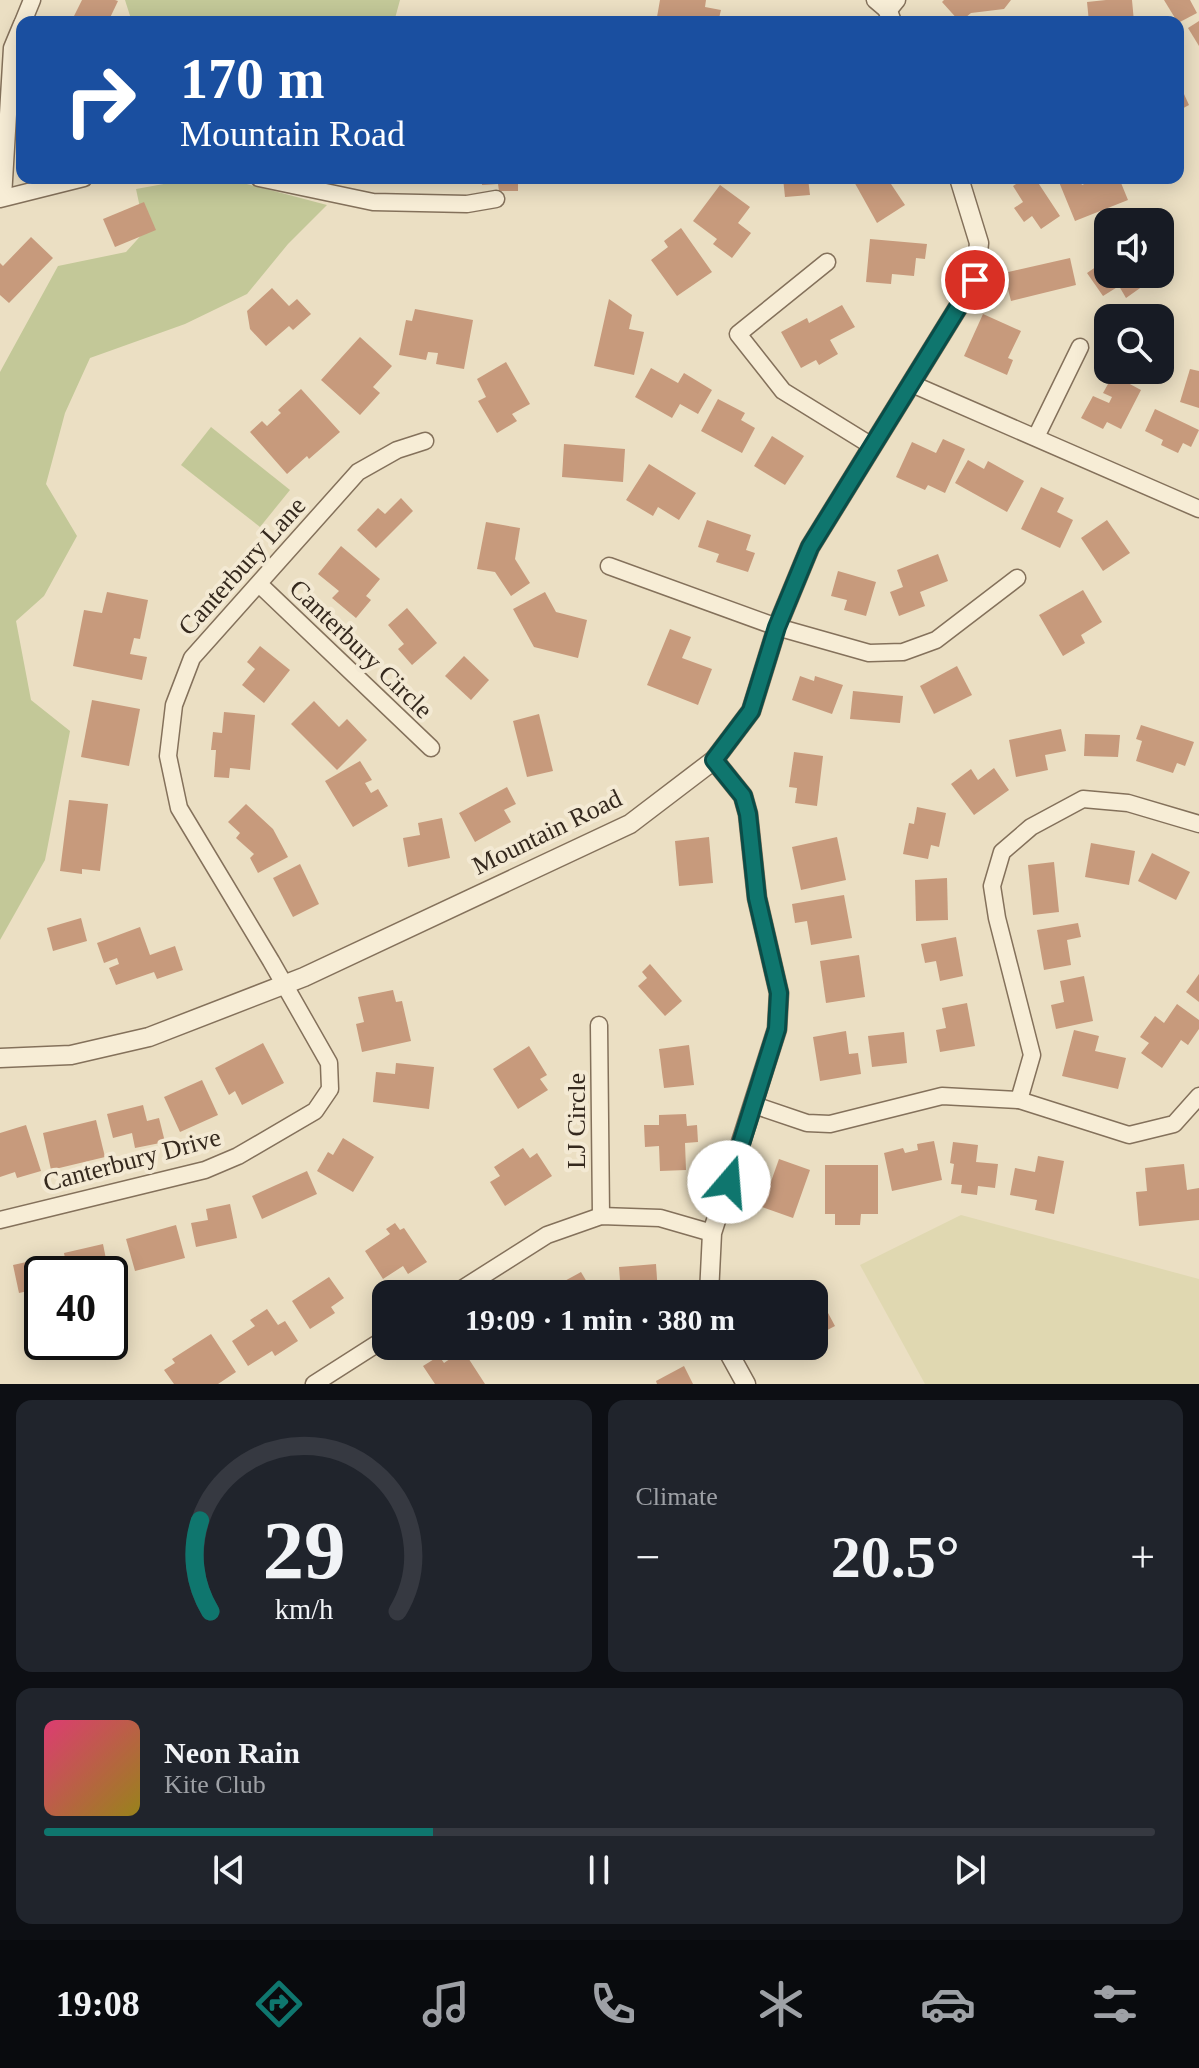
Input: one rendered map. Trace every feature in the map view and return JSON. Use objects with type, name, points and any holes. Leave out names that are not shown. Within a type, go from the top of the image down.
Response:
[{"type":"street","points":[[16,38],[12,48],[1,198],[59,184]]},
{"type":"street","points":[[288,184],[373,202],[467,204],[496,199]]},
{"type":"street","name":"Mountain Road","points":[[0,1058],[71,1055],[149,1037],[284,984],[630,824],[714,760],[751,711],[777,627],[810,547],[975,280],[979,243],[965,184]]},
{"type":"street","points":[[827,262],[738,334],[783,391],[872,446]]},
{"type":"street","points":[[1036,437],[1080,347]]},
{"type":"street","points":[[912,384],[1199,509]]},
{"type":"street","name":"Canterbury Lane","points":[[284,984],[179,808],[168,756],[174,705],[192,658],[358,472],[397,450],[425,441]]},
{"type":"street","points":[[609,566],[777,627],[869,653],[903,652],[936,640],[1017,578]]},
{"type":"street","name":"Canterbury Circle","points":[[259,584],[431,748]]},
{"type":"street","points":[[710,1280],[712,1233],[777,1029],[779,993],[757,898],[748,814],[743,796],[714,760]]},
{"type":"street","points":[[1019,1100],[1032,1055],[997,918],[992,886],[1002,852],[1031,827],[1083,799],[1128,803],[1199,824]]},
{"type":"street","name":"Canterbury Drive","points":[[0,1220],[205,1170],[238,1156],[315,1111],[330,1089],[329,1063],[284,984]]},
{"type":"street","name":"LJ Circle","points":[[599,1025],[601,1216]]},
{"type":"street","points":[[754,1105],[807,1123],[830,1124],[942,1096],[1019,1100],[1129,1135],[1174,1124],[1199,1096]]},
{"type":"street","points":[[476,1280],[547,1235],[601,1216],[660,1218],[712,1233]]},
{"type":"street","points":[[314,1384],[372,1347]]},
{"type":"street","points":[[733,1360],[746,1384]]},
{"type":"shaded area","points":[[961,1215],[1199,1279],[1199,1384],[925,1384],[860,1265]]},
{"type":"green space","points":[[125,0],[400,0],[396,16],[130,16]]},
{"type":"green space","points":[[164,184],[247,184],[327,205],[288,244],[247,294],[185,324],[90,358],[65,413],[46,484],[77,536],[44,596],[16,621],[31,700],[70,731],[45,860],[0,940],[0,372],[58,266],[126,252],[145,231],[136,189]]},
{"type":"green space","points":[[211,427],[290,490],[260,527],[181,465]]},
{"type":"building","points":[[82,0],[118,1],[111,16],[74,16]]},
{"type":"building","points":[[660,0],[706,0],[705,7],[721,10],[720,16],[657,16]]},
{"type":"building","points":[[1011,0],[1004,9],[967,16],[955,16],[942,2]]},
{"type":"building","points":[[1132,0],[1133,16],[1088,16],[1087,2]]},
{"type":"building","points":[[1164,0],[1190,0],[1197,13],[1184,20],[1184,16],[1174,16]]},
{"type":"building","points":[[1199,21],[1199,46],[1188,28]]},
{"type":"building","points":[[498,184],[518,184],[518,191],[499,191]]},
{"type":"building","points":[[784,184],[809,184],[810,195],[785,197]]},
{"type":"building","points":[[855,184],[891,184],[905,205],[877,223]]},
{"type":"building","points":[[1039,184],[1060,216],[1041,229],[1032,216],[1024,222],[1014,208],[1023,202],[1013,186]]},
{"type":"building","points":[[1060,184],[1121,184],[1128,200],[1108,208],[1094,208],[1094,213],[1075,221]]},
{"type":"building","points":[[720,185],[750,207],[738,223],[751,233],[732,258],[713,244],[717,239],[693,221]]},
{"type":"building","points":[[144,202],[156,230],[115,247],[103,219]]},
{"type":"building","points":[[681,228],[712,272],[677,296],[651,260],[668,247],[664,241]]},
{"type":"building","points":[[31,237],[53,258],[9,303],[0,295],[0,263],[3,266]]},
{"type":"building","points":[[870,239],[927,244],[925,259],[916,258],[914,276],[892,274],[891,284],[866,282]]},
{"type":"building","points":[[1070,258],[1076,285],[1011,301],[1004,273]]},
{"type":"building","points":[[1094,268],[1094,283],[1087,273]]},
{"type":"building","points":[[272,288],[289,306],[297,299],[311,314],[293,330],[289,326],[266,346],[250,329],[247,311]]},
{"type":"building","points":[[1097,288],[1116,288],[1103,296]]},
{"type":"building","points":[[1120,288],[1140,288],[1126,298]]},
{"type":"building","points":[[609,299],[632,315],[629,329],[644,332],[634,375],[594,366]]},
{"type":"building","points":[[842,305],[855,327],[830,340],[838,354],[819,365],[816,360],[801,368],[781,332],[807,318],[809,323]]},
{"type":"building","points":[[415,309],[473,320],[464,369],[436,364],[438,353],[428,352],[426,360],[399,355],[406,320],[412,321]]},
{"type":"building","points":[[983,314],[1021,331],[1008,358],[1013,360],[1007,375],[964,356]]},
{"type":"building","points":[[360,337],[392,366],[373,387],[380,393],[360,415],[321,380]]},
{"type":"building","points":[[506,362],[530,404],[512,414],[517,421],[497,433],[478,401],[486,397],[477,379]]},
{"type":"building","points":[[651,368],[678,383],[684,373],[712,390],[698,414],[680,404],[672,418],[635,397]]},
{"type":"building","points":[[1190,369],[1199,371],[1199,408],[1180,402]]},
{"type":"building","points":[[1108,384],[1130,384],[1141,390],[1121,429],[1107,422],[1103,429],[1081,418],[1093,396],[1109,403],[1112,397],[1103,393]]},
{"type":"building","points":[[301,389],[340,432],[287,474],[250,432],[262,421],[267,426],[281,413],[278,410]]},
{"type":"building","points":[[718,399],[745,413],[741,420],[755,428],[742,453],[701,431]]},
{"type":"building","points":[[1155,409],[1199,430],[1191,447],[1183,443],[1178,453],[1161,445],[1163,440],[1145,431]]},
{"type":"building","points":[[772,436],[804,456],[785,485],[754,466]]},
{"type":"building","points":[[943,439],[965,449],[945,493],[928,485],[925,490],[896,477],[912,442],[936,453]]},
{"type":"building","points":[[564,444],[625,449],[623,482],[562,477]]},
{"type":"building","points":[[968,460],[984,469],[988,461],[1024,481],[1007,512],[955,483]]},
{"type":"building","points":[[649,464],[696,493],[679,520],[658,507],[653,516],[626,500]]},
{"type":"building","points":[[1041,487],[1064,498],[1057,512],[1073,520],[1060,548],[1021,529]]},
{"type":"building","points":[[401,498],[413,511],[376,548],[357,530],[378,508],[385,514]]},
{"type":"building","points":[[707,520],[751,535],[746,550],[755,553],[748,572],[716,562],[719,554],[698,547]]},
{"type":"building","points":[[1107,520],[1130,553],[1103,571],[1081,538]]},
{"type":"building","points":[[486,522],[520,528],[515,559],[530,583],[511,596],[495,572],[477,569]]},
{"type":"building","points":[[341,546],[380,579],[366,596],[371,600],[356,618],[332,598],[339,591],[318,574]]},
{"type":"building","points":[[938,554],[948,581],[920,592],[925,606],[899,616],[890,592],[903,587],[897,570]]},
{"type":"building","points":[[838,571],[876,582],[866,616],[844,610],[847,600],[831,596]]},
{"type":"building","points":[[1083,590],[1102,622],[1081,635],[1085,643],[1063,656],[1039,615]]},
{"type":"building","points":[[107,592],[148,600],[140,639],[134,638],[130,654],[147,657],[142,680],[73,666],[84,610],[102,613]]},
{"type":"building","points":[[545,592],[556,612],[587,620],[578,658],[534,647],[513,609]]},
{"type":"building","points":[[407,608],[437,643],[412,665],[398,649],[404,644],[388,625]]},
{"type":"building","points":[[670,629],[691,637],[682,658],[712,669],[698,705],[647,685]]},
{"type":"building","points":[[260,646],[290,670],[264,703],[242,685],[255,669],[247,662]]},
{"type":"building","points":[[464,656],[489,680],[471,700],[445,676]]},
{"type":"building","points":[[957,666],[972,695],[934,714],[920,686]]},
{"type":"building","points":[[800,676],[814,681],[815,676],[843,685],[832,714],[792,700]]},
{"type":"building","points":[[853,691],[903,696],[900,723],[850,719]]},
{"type":"building","points":[[92,700],[140,709],[129,766],[81,757]]},
{"type":"building","points":[[314,701],[339,727],[347,719],[367,740],[337,770],[291,724]]},
{"type":"building","points":[[224,712],[255,715],[250,770],[230,768],[229,778],[214,777],[216,750],[211,750],[213,732],[222,733]]},
{"type":"building","points":[[539,714],[553,771],[527,777],[513,721]]},
{"type":"building","points":[[1141,725],[1194,742],[1185,766],[1177,763],[1173,773],[1136,761],[1142,741],[1136,739]]},
{"type":"building","points":[[1061,729],[1066,751],[1045,755],[1048,770],[1016,777],[1009,740]]},
{"type":"building","points":[[1085,734],[1120,735],[1118,757],[1084,756]]},
{"type":"building","points":[[794,752],[823,756],[817,806],[795,803],[797,788],[789,787]]},
{"type":"building","points":[[360,761],[372,780],[365,783],[371,793],[378,789],[388,806],[353,827],[325,781]]},
{"type":"building","points":[[994,768],[1009,790],[974,815],[951,784],[971,769],[978,780]]},
{"type":"building","points":[[507,787],[516,804],[504,810],[511,822],[475,842],[459,813]]},
{"type":"building","points":[[69,800],[108,804],[100,871],[82,869],[82,874],[60,871]]},
{"type":"building","points":[[246,804],[273,829],[288,857],[258,873],[250,858],[254,854],[236,838],[240,833],[228,822]]},
{"type":"building","points":[[917,807],[946,813],[939,847],[931,845],[928,859],[903,854],[909,823],[914,824]]},
{"type":"building","points":[[442,818],[450,858],[408,867],[403,838],[420,835],[418,823]]},
{"type":"building","points":[[709,837],[713,883],[679,886],[675,841]]},
{"type":"building","points":[[837,837],[846,880],[801,890],[792,847]]},
{"type":"building","points":[[1091,843],[1135,851],[1129,885],[1085,877]]},
{"type":"building","points":[[1152,853],[1190,872],[1176,900],[1138,881]]},
{"type":"building","points":[[1054,862],[1059,912],[1033,915],[1028,865]]},
{"type":"building","points":[[300,864],[319,904],[293,917],[273,878]]},
{"type":"building","points":[[947,878],[948,920],[916,921],[915,880]]},
{"type":"building","points":[[844,895],[852,938],[811,945],[807,921],[795,923],[792,904]]},
{"type":"building","points":[[81,918],[87,941],[53,951],[47,928]]},
{"type":"building","points":[[1078,923],[1081,937],[1067,940],[1071,965],[1044,970],[1037,930]]},
{"type":"building","points":[[140,927],[150,955],[175,946],[183,970],[157,979],[154,972],[116,985],[109,968],[119,964],[117,958],[104,963],[97,943]]},
{"type":"building","points":[[956,937],[963,976],[940,981],[936,961],[925,963],[921,944]]},
{"type":"building","points":[[859,955],[865,997],[826,1003],[820,961]]},
{"type":"building","points":[[650,964],[682,1001],[665,1016],[638,986],[647,978],[642,972]]},
{"type":"building","points":[[1199,974],[1199,1002],[1186,992]]},
{"type":"building","points":[[1084,976],[1093,1021],[1056,1029],[1051,1005],[1064,1002],[1060,981]]},
{"type":"building","points":[[393,990],[396,1002],[402,1001],[411,1041],[362,1052],[356,1024],[364,1022],[358,997]]},
{"type":"building","points":[[967,1003],[975,1046],[940,1052],[936,1030],[946,1028],[942,1008]]},
{"type":"building","points":[[1177,1004],[1199,1020],[1199,1029],[1188,1045],[1181,1040],[1162,1068],[1141,1053],[1149,1043],[1140,1037],[1155,1016],[1164,1023]]},
{"type":"building","points":[[1074,1030],[1099,1036],[1095,1051],[1126,1058],[1118,1089],[1062,1076]]},
{"type":"building","points":[[846,1031],[849,1054],[858,1053],[861,1074],[820,1081],[813,1037]]},
{"type":"building","points":[[904,1032],[907,1063],[872,1067],[868,1036]]},
{"type":"building","points":[[263,1043],[284,1083],[242,1105],[235,1091],[229,1095],[215,1068]]},
{"type":"building","points":[[689,1045],[694,1085],[664,1088],[659,1049]]},
{"type":"building","points":[[529,1046],[547,1075],[540,1079],[548,1090],[518,1109],[493,1069]]},
{"type":"building","points":[[396,1063],[434,1067],[429,1109],[373,1102],[376,1072],[395,1074]]},
{"type":"building","points":[[202,1080],[218,1115],[180,1132],[164,1097]]},
{"type":"building","points":[[143,1105],[147,1121],[159,1118],[165,1142],[135,1148],[132,1133],[113,1138],[107,1114]]},
{"type":"building","points":[[686,1114],[687,1126],[697,1125],[698,1142],[685,1143],[686,1170],[660,1171],[659,1146],[645,1147],[644,1125],[659,1125],[659,1115]]},
{"type":"building","points":[[96,1120],[105,1157],[51,1170],[43,1133]]},
{"type":"building","points":[[26,1125],[41,1171],[17,1178],[15,1172],[0,1177],[0,1133]]},
{"type":"building","points":[[343,1138],[374,1157],[353,1192],[317,1171],[328,1152],[333,1155]]},
{"type":"building","points":[[934,1141],[942,1180],[892,1191],[884,1153],[903,1148],[905,1153],[918,1150],[917,1144]]},
{"type":"building","points":[[953,1142],[978,1145],[976,1162],[998,1164],[995,1188],[978,1186],[977,1195],[961,1193],[962,1185],[951,1184]]},
{"type":"building","points":[[523,1148],[530,1158],[537,1153],[552,1176],[505,1206],[490,1182],[500,1176],[494,1167]]},
{"type":"building","points":[[1038,1156],[1064,1161],[1054,1214],[1035,1210],[1037,1200],[1010,1195],[1015,1168],[1035,1172]]},
{"type":"building","points":[[779,1159],[810,1170],[793,1218],[762,1207]]},
{"type":"building","points":[[1184,1164],[1187,1190],[1199,1188],[1199,1220],[1139,1226],[1136,1192],[1147,1191],[1145,1168]]},
{"type":"building","points":[[825,1165],[878,1165],[878,1214],[861,1214],[860,1225],[835,1225],[835,1214],[825,1214]]},
{"type":"building","points":[[307,1171],[317,1194],[262,1219],[252,1196]]},
{"type":"building","points":[[230,1204],[237,1238],[196,1247],[191,1223],[208,1220],[206,1209]]},
{"type":"building","points":[[395,1223],[400,1230],[404,1228],[427,1262],[408,1274],[403,1266],[383,1279],[365,1251],[390,1234],[386,1229]]},
{"type":"building","points":[[176,1225],[185,1258],[135,1271],[126,1239]]},
{"type":"building","points":[[103,1244],[105,1256],[65,1256],[64,1253]]},
{"type":"building","points":[[24,1263],[24,1292],[19,1293],[13,1265]]},
{"type":"building","points":[[656,1264],[657,1280],[620,1280],[619,1267]]},
{"type":"building","points":[[581,1272],[586,1280],[566,1280]]},
{"type":"building","points":[[329,1277],[344,1298],[331,1307],[335,1313],[310,1329],[292,1301]]},
{"type":"building","points":[[267,1309],[278,1325],[285,1321],[298,1341],[275,1356],[272,1351],[248,1366],[232,1341],[255,1326],[250,1320]]},
{"type":"building","points":[[828,1313],[835,1326],[828,1330]]},
{"type":"building","points":[[211,1334],[236,1372],[218,1384],[174,1384],[164,1370],[175,1363],[172,1359]]},
{"type":"building","points":[[433,1360],[444,1363],[448,1360],[469,1360],[485,1384],[435,1384],[423,1366]]},
{"type":"building","points":[[684,1366],[693,1384],[657,1384],[656,1381]]},
{"type":"route","points":[[729,1182],[777,1029],[779,993],[757,898],[748,814],[743,796],[714,760],[751,711],[777,627],[810,547],[975,280]]}]
